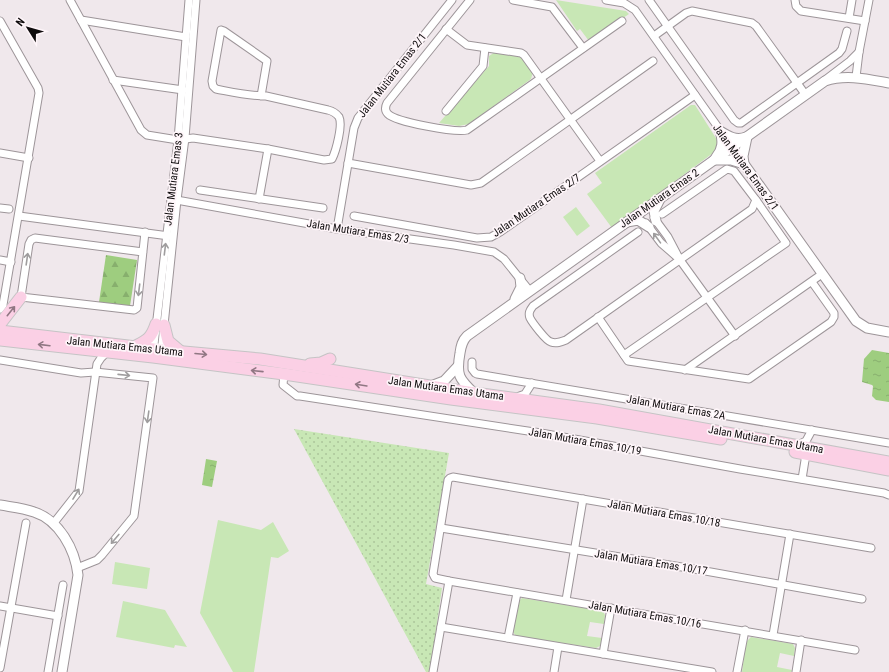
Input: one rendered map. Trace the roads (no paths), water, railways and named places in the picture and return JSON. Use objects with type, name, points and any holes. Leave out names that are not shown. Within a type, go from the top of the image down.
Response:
[{"type":"main road","points":[[0,324],[21,297]]},
{"type":"main road","points":[[134,347],[150,338],[160,325],[168,341],[181,352]]},
{"type":"main road","name":"Jalan Mutiara Emas Utama","points":[[0,331],[134,347],[157,354],[284,379],[337,381],[452,399],[597,418],[806,454],[889,470]]},
{"type":"main road","name":"Jalan Mutiara Emas Utama","points":[[0,340],[106,353],[157,354],[181,352],[260,359],[430,387],[599,410],[889,462]]},
{"type":"main road","points":[[299,366],[317,364],[330,358]]},
{"type":"main road","points":[[327,370],[329,375],[337,381]]},
{"type":"street","points":[[70,0],[143,133],[147,136],[182,139],[193,138],[268,148],[324,160],[332,159],[336,152],[339,136],[340,119],[336,113],[261,96],[216,89],[213,86],[212,81],[221,30],[264,59],[267,63],[261,96]]},
{"type":"street","name":"Jalan Mutiara Emas 3","points":[[182,139],[183,90],[189,0]]},
{"type":"street","name":"Jalan Mutiara Emas 3","points":[[157,354],[182,139],[196,0]]},
{"type":"street","name":"Jalan Mutiara Emas 2/1","points":[[337,229],[354,128],[361,113],[452,0]]},
{"type":"street","points":[[470,0],[387,103],[386,112],[394,118],[405,122],[465,131],[622,21]]},
{"type":"street","points":[[513,0],[552,7],[583,48]]},
{"type":"street","name":"Jalan Mutiara Emas 2/1","points":[[606,0],[632,6],[859,324],[867,328],[889,332]]},
{"type":"street","points":[[649,0],[734,120],[738,123],[840,52],[843,47],[846,31]]},
{"type":"street","points":[[795,0],[796,6],[801,11],[865,21]]},
{"type":"street","points":[[849,18],[852,0]]},
{"type":"street","points":[[856,77],[859,52],[869,0]]},
{"type":"street","points":[[654,36],[686,13],[692,11],[752,23],[756,26],[805,94]]},
{"type":"street","points":[[81,20],[186,37]]},
{"type":"street","points":[[0,21],[39,91],[11,262],[3,305],[0,308]]},
{"type":"street","points":[[446,30],[467,45],[523,54],[542,78],[600,161]]},
{"type":"street","points":[[446,111],[482,67],[485,48]]},
{"type":"street","points":[[825,81],[850,62],[859,52]]},
{"type":"street","points":[[348,163],[476,185],[481,183],[653,62]]},
{"type":"street","name":"Jalan Mutiara Emas 2","points":[[458,366],[461,345],[464,338],[667,192],[732,148],[805,94],[825,81],[839,77],[856,77],[889,83]]},
{"type":"street","points":[[114,80],[183,90]]},
{"type":"street","name":"Jalan Mutiara Emas 2/7","points":[[354,216],[477,238],[487,238],[500,232],[695,95]]},
{"type":"street","points":[[720,131],[736,139],[747,137],[742,156],[744,164]]},
{"type":"street","points":[[713,161],[722,147],[720,131]]},
{"type":"street","points":[[259,199],[268,148]]},
{"type":"street","points":[[0,153],[29,158]]},
{"type":"street","points":[[713,161],[731,160],[744,164]]},
{"type":"street","points":[[620,226],[629,221],[656,221],[727,169],[731,169],[756,200],[786,243],[624,355]]},
{"type":"street","points":[[200,190],[323,208]]},
{"type":"street","points":[[656,221],[654,215],[656,207],[660,199],[667,192]]},
{"type":"street","name":"Jalan Mutiara Emas 2/3","points":[[174,199],[337,229],[494,252],[504,259],[529,290]]},
{"type":"street","points":[[638,232],[533,306],[529,311],[530,317],[547,341],[557,343],[566,340],[752,209],[756,200]]},
{"type":"street","points":[[0,208],[9,209]]},
{"type":"street","points":[[642,210],[656,221],[668,237],[680,260],[735,336]]},
{"type":"street","points":[[19,216],[170,236]]},
{"type":"street","points":[[143,252],[35,238],[31,240],[29,244],[21,297],[134,310],[137,308],[143,252],[145,232]]},
{"type":"street","points":[[0,260],[11,262]]},
{"type":"street","points":[[685,370],[822,274]]},
{"type":"street","points":[[520,278],[531,283],[542,281]]},
{"type":"street","points":[[513,302],[521,287],[520,278]]},
{"type":"street","points":[[598,317],[628,361],[749,379],[831,322],[834,317],[834,313],[812,282]]},
{"type":"street","points":[[53,524],[79,491],[95,372],[97,364],[106,353]]},
{"type":"street","points":[[0,360],[81,373],[95,372],[153,378],[134,516],[97,560],[77,568]]},
{"type":"street","name":"Jalan Mutiara Emas 2A","points":[[472,362],[472,369],[477,374],[889,443]]},
{"type":"street","points":[[430,387],[444,381],[458,366]]},
{"type":"street","points":[[458,366],[462,380],[474,393]]},
{"type":"street","name":"Jalan Mutiara Emas 10/19","points":[[284,379],[300,396],[556,435],[889,495]]},
{"type":"street","points":[[512,398],[526,394],[532,383]]},
{"type":"street","points":[[532,383],[535,396],[547,403]]},
{"type":"street","points":[[798,445],[806,441],[812,430]]},
{"type":"street","points":[[812,430],[813,442],[819,449]]},
{"type":"street","points":[[802,479],[806,454]]},
{"type":"street","name":"Jalan Mutiara Emas 10/18","points":[[441,528],[448,480],[451,477],[457,477],[871,548]]},
{"type":"street","points":[[566,600],[583,499]]},
{"type":"street","points":[[0,505],[35,512],[53,524],[68,542],[78,575],[62,672]]},
{"type":"street","points":[[0,668],[26,523]]},
{"type":"street","name":"Jalan Mutiara Emas 10/17","points":[[441,528],[523,540],[862,599]]},
{"type":"street","name":"Jalan Mutiara Emas 10/16","points":[[441,528],[433,574],[435,578],[855,650]]},
{"type":"street","points":[[773,635],[790,534]]},
{"type":"street","points":[[433,672],[449,581]]},
{"type":"street","points":[[48,672],[63,585]]},
{"type":"street","points":[[508,638],[517,593]]},
{"type":"street","points":[[0,606],[58,616]]},
{"type":"street","points":[[603,654],[611,608]]},
{"type":"street","points":[[441,627],[712,672]]},
{"type":"street","points":[[737,672],[745,630]]},
{"type":"street","points":[[796,672],[801,640]]},
{"type":"street","points":[[554,672],[558,647]]},
{"type":"water","points":[[872,350],[889,353],[889,402],[876,400],[872,396],[873,386],[862,382],[864,359]]},
{"type":"water","points":[[206,459],[217,461],[212,487],[202,485]]}]
